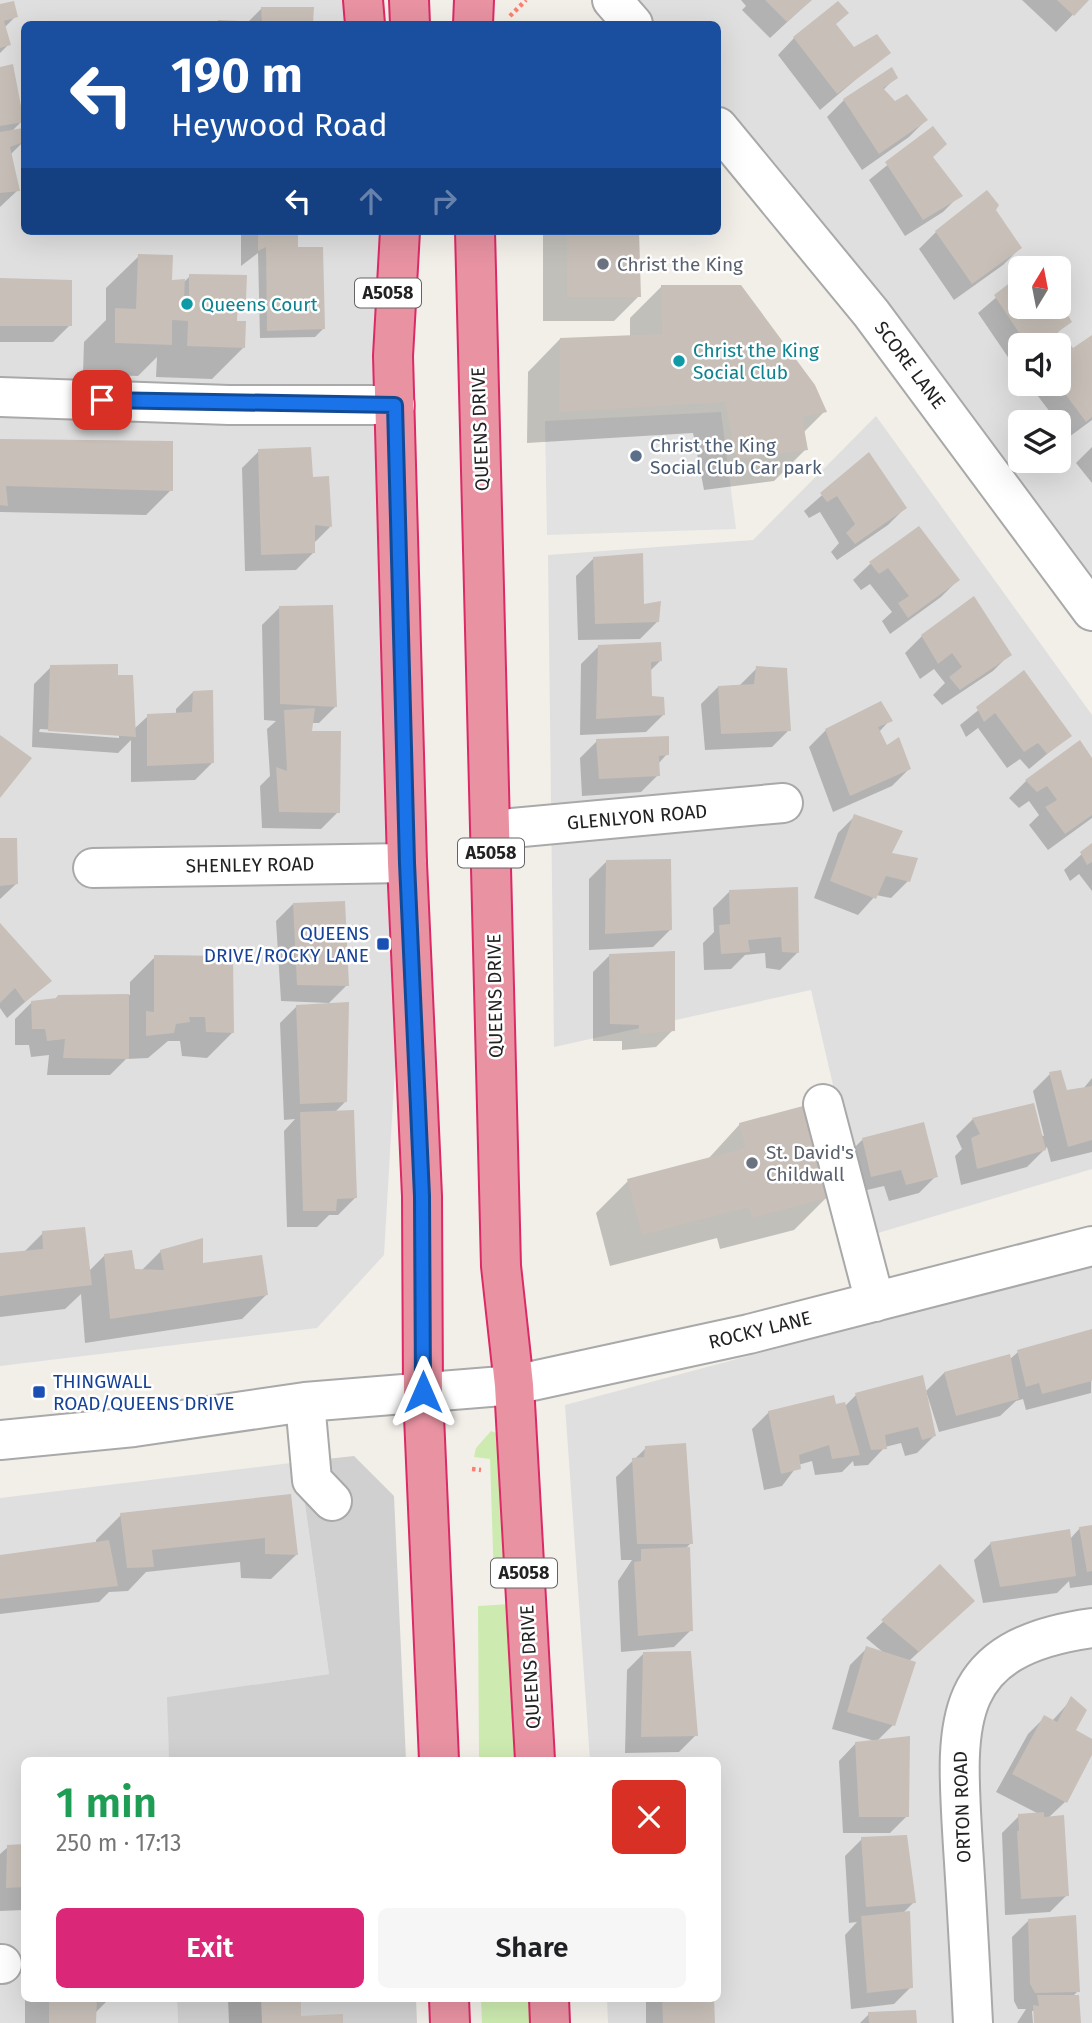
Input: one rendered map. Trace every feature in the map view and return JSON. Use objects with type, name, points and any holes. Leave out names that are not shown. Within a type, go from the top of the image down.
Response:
[{"type":"highway","points":[[363,0],[365,21]]},
{"type":"highway","points":[[410,0],[410,21]]},
{"type":"highway","points":[[473,21],[474,0]]},
{"type":"highway","name":"A5058","points":[[382,235],[395,405],[407,863],[422,1196],[423,1392],[439,1757]]},
{"type":"highway","name":"A5058","points":[[393,356],[400,235]]},
{"type":"highway","name":"QUEENS DRIVE","points":[[475,235],[501,1266],[514,1385],[535,1757]]},
{"type":"highway","points":[[449,2002],[450,2023]]},
{"type":"highway","points":[[549,2002],[550,2023]]},
{"type":"street","name":"SCORE LANE","points":[[721,131],[872,313],[1089,600]]},
{"type":"street","points":[[0,397],[229,404],[395,405]]},
{"type":"street","name":"GLENLYON ROAD","points":[[491,830],[783,803]]},
{"type":"street","name":"SHENLEY ROAD","points":[[93,867],[407,863]]},
{"type":"street","points":[[822,1104],[875,1302]]},
{"type":"street","name":"ROCKY LANE","points":[[0,1440],[134,1427],[305,1402],[514,1385],[750,1334],[1092,1246]]},
{"type":"street","points":[[305,1402],[312,1480],[332,1501]]},
{"type":"street","name":"ORTON ROAD","points":[[974,2023],[958,1762],[965,1710],[986,1674],[1016,1648],[1056,1634],[1092,1628]]},
{"type":"path","points":[[505,21],[526,0]]},
{"type":"shaded area","points":[[0,0],[363,0],[365,21],[21,21],[21,235],[382,235],[407,863],[384,1255],[317,1328],[0,1366]]},
{"type":"shaded area","points":[[636,0],[1092,0],[1092,584],[721,108],[721,21],[653,21]]},
{"type":"shaded area","name":"Christ the King Social Club Car park","points":[[721,412],[736,529],[547,535],[545,421]]},
{"type":"shaded area","points":[[876,416],[1092,715],[1092,1169],[868,1236],[811,990],[554,1047],[548,555],[753,540]]},
{"type":"shaded area","points":[[1092,1264],[1092,2023],[608,2023],[607,2002],[721,2002],[721,1757],[590,1757],[565,1405]]},
{"type":"shaded area","points":[[354,1456],[394,1496],[406,1757],[169,1757],[167,1697],[329,1674],[299,1462]]},
{"type":"shaded area","points":[[299,1462],[329,1674],[168,1697],[169,1757],[21,1757],[21,2002],[177,2002],[178,2023],[0,2023],[0,1498]]},
{"type":"shaded area","points":[[177,2002],[416,2002],[417,2023],[178,2023]]},
{"type":"green space","points":[[491,1431],[496,1433],[507,1581],[494,1581],[490,1459],[474,1457],[476,1448]]},
{"type":"green space","points":[[510,1604],[520,1757],[479,1757],[478,1606]]},
{"type":"green space","points":[[481,2002],[534,2002],[536,2023],[482,2023]]},
{"type":"building","points":[[765,0],[812,0],[787,22]]},
{"type":"building","points":[[1057,0],[1089,0],[1074,16]]},
{"type":"building","points":[[14,1],[18,17],[4,21],[11,45],[0,48],[0,4]]},
{"type":"building","points":[[838,1],[849,13],[836,24],[854,47],[877,34],[891,53],[837,94],[793,37]]},
{"type":"building","points":[[261,7],[314,7],[313,21],[262,21]]},
{"type":"building","points":[[13,64],[21,106],[21,122],[0,126],[0,67]]},
{"type":"building","points":[[892,67],[898,78],[883,88],[895,101],[907,94],[928,120],[879,154],[843,99]]},
{"type":"building","points":[[933,126],[947,144],[933,157],[963,196],[923,220],[885,162]]},
{"type":"building","points":[[21,128],[21,143],[10,147],[20,191],[0,193],[0,132]]},
{"type":"building","points":[[987,190],[999,205],[996,210],[1022,248],[972,284],[935,231]]},
{"type":"building","points":[[258,235],[298,235],[298,247],[323,247],[325,329],[267,331],[266,247],[258,251]]},
{"type":"building","name":"Christ the King","points":[[567,235],[639,235],[641,297],[567,297]]},
{"type":"building","name":"Queens Court","points":[[138,254],[173,255],[172,280],[185,279],[184,299],[189,299],[189,274],[247,275],[246,300],[238,300],[237,321],[246,321],[245,348],[187,346],[188,321],[172,320],[172,345],[115,343],[115,308],[136,309]]},
{"type":"building","points":[[0,278],[72,280],[72,326],[0,326]]},
{"type":"building","points":[[1008,284],[1008,316],[994,295]]},
{"type":"building","name":"Christ the King Social Club","points":[[661,285],[741,285],[815,385],[827,412],[802,417],[808,450],[736,459],[725,402],[559,412],[560,338],[662,334]]},
{"type":"building","points":[[1010,319],[1070,319],[1072,322],[1056,333],[1019,333]]},
{"type":"building","points":[[1092,335],[1092,417],[1086,422],[1067,396],[1071,396],[1071,345],[1073,348]]},
{"type":"building","points":[[0,439],[173,441],[173,491],[6,486],[8,506],[0,505]]},
{"type":"building","points":[[311,447],[313,477],[329,476],[332,527],[315,525],[315,553],[261,555],[258,449]]},
{"type":"building","points":[[869,452],[907,508],[855,544],[846,533],[855,524],[837,496],[827,502],[820,493]]},
{"type":"building","points":[[919,526],[960,580],[908,618],[898,603],[909,596],[888,568],[879,574],[869,562]]},
{"type":"building","points":[[643,553],[644,604],[661,601],[659,622],[595,624],[593,557]]},
{"type":"building","points":[[974,596],[1012,655],[960,690],[949,677],[962,667],[952,653],[938,664],[921,635]]},
{"type":"building","points":[[333,605],[337,707],[280,704],[279,606]]},
{"type":"building","points":[[661,642],[662,661],[651,662],[652,696],[664,697],[665,715],[596,719],[598,645]]},
{"type":"building","points":[[118,664],[118,675],[133,675],[136,737],[48,731],[50,665]]},
{"type":"building","points":[[756,666],[787,668],[791,731],[721,734],[718,686],[754,684]]},
{"type":"building","points":[[1024,670],[1072,736],[1047,754],[1038,743],[1024,752],[995,713],[984,722],[976,707]]},
{"type":"building","points":[[213,690],[214,763],[147,766],[147,714],[192,712],[193,691]]},
{"type":"building","points":[[881,701],[893,721],[878,727],[887,745],[899,737],[911,769],[850,796],[825,729]]},
{"type":"building","points":[[315,708],[312,731],[341,731],[340,813],[279,812],[276,767],[287,771],[284,710]]},
{"type":"building","points":[[0,735],[32,758],[0,798]]},
{"type":"building","points":[[669,736],[669,755],[659,756],[660,776],[599,779],[596,739]]},
{"type":"building","points":[[1080,740],[1092,758],[1092,815],[1065,834],[1045,807],[1057,800],[1047,786],[1037,792],[1025,780]]},
{"type":"building","points":[[854,814],[903,831],[892,853],[918,858],[910,882],[886,876],[876,899],[830,881]]},
{"type":"building","points":[[0,838],[17,838],[18,884],[0,886]]},
{"type":"building","points":[[1092,843],[1092,862],[1087,865],[1080,852]]},
{"type":"building","points":[[671,859],[672,930],[605,934],[606,860]]},
{"type":"building","points":[[798,887],[799,953],[782,952],[781,937],[748,940],[750,952],[721,954],[719,925],[730,924],[729,890]]},
{"type":"building","points":[[345,901],[349,986],[297,985],[293,903]]},
{"type":"building","points":[[0,923],[52,981],[25,1002],[15,988],[0,1003]]},
{"type":"building","points":[[675,951],[675,1031],[638,1034],[639,1025],[610,1024],[609,954]]},
{"type":"building","points":[[154,955],[233,956],[234,1033],[206,1032],[205,1017],[189,1017],[190,1022],[176,1024],[174,1033],[146,1036],[146,1011],[154,1012]]},
{"type":"building","points":[[129,994],[129,1059],[63,1058],[65,1039],[47,1041],[45,1029],[32,1029],[31,1001],[57,998],[58,995]]},
{"type":"building","points":[[349,1002],[347,1102],[300,1104],[296,1005]]},
{"type":"building","points":[[1061,1070],[1067,1090],[1092,1086],[1092,1140],[1068,1147],[1049,1072]]},
{"type":"building","points":[[1034,1103],[1046,1150],[977,1169],[971,1138],[980,1134],[972,1118]]},
{"type":"building","name":"St. David's Childwall","points":[[803,1106],[828,1198],[752,1218],[749,1207],[642,1235],[627,1179],[745,1148],[739,1123]]},
{"type":"building","points":[[354,1110],[357,1198],[337,1199],[336,1211],[303,1211],[300,1112]]},
{"type":"building","points":[[924,1122],[938,1177],[906,1185],[901,1170],[871,1177],[862,1138]]},
{"type":"building","points":[[85,1227],[92,1285],[0,1296],[0,1253],[43,1249],[42,1231]]},
{"type":"building","points":[[203,1238],[203,1263],[262,1255],[268,1295],[110,1319],[104,1254],[132,1250],[135,1269],[164,1270],[160,1250]]},
{"type":"building","points":[[1092,1329],[1092,1381],[1042,1394],[1039,1383],[1026,1387],[1017,1350]]},
{"type":"building","points":[[1010,1354],[1019,1399],[956,1416],[944,1372]]},
{"type":"building","points":[[923,1375],[936,1436],[922,1440],[918,1427],[885,1435],[887,1449],[871,1450],[855,1393]]},
{"type":"building","points":[[834,1395],[836,1404],[845,1402],[860,1455],[832,1459],[829,1445],[799,1455],[801,1469],[781,1474],[768,1411]]},
{"type":"building","points":[[686,1443],[693,1544],[637,1544],[632,1458],[644,1457],[645,1446]]},
{"type":"building","points":[[291,1494],[298,1555],[265,1554],[265,1538],[152,1550],[154,1567],[127,1568],[120,1513]]},
{"type":"building","points":[[1092,1525],[1092,1571],[1087,1572],[1079,1527]]},
{"type":"building","points":[[1070,1529],[1076,1576],[1000,1587],[990,1542]]},
{"type":"building","points":[[109,1540],[118,1586],[0,1599],[0,1555]]},
{"type":"building","points":[[690,1547],[693,1631],[638,1636],[634,1562],[641,1561],[641,1549]]},
{"type":"building","points":[[940,1564],[975,1601],[919,1652],[881,1620]]},
{"type":"building","points":[[866,1646],[916,1662],[895,1726],[847,1712]]},
{"type":"building","points":[[691,1651],[698,1736],[641,1737],[643,1652]]},
{"type":"building","points":[[1071,1696],[1087,1710],[1076,1730],[1092,1739],[1092,1755],[1067,1803],[1012,1774],[1044,1715],[1057,1722]]},
{"type":"building","points":[[910,1736],[909,1817],[859,1817],[855,1742]]},
{"type":"building","points":[[1044,1812],[1044,1817],[1064,1815],[1069,1896],[1021,1899],[1018,1814]]},
{"type":"building","points":[[907,1835],[916,1903],[866,1907],[861,1837]]},
{"type":"building","points":[[21,1844],[21,1887],[6,1888],[7,1845]]},
{"type":"building","points":[[910,1911],[913,1988],[867,1993],[861,1916]]},
{"type":"building","points":[[1076,1915],[1080,1992],[1035,1993],[1030,1984],[1028,1919]]},
{"type":"building","points":[[1037,1995],[1079,1995],[1081,2023],[1034,2023],[1033,2005],[1039,2006]]},
{"type":"building","points":[[49,2002],[97,2002],[96,2023],[49,2023]]},
{"type":"building","points":[[261,2002],[301,2002],[301,2016],[343,2014],[343,2023],[262,2023]]},
{"type":"building","points":[[662,2002],[714,2002],[715,2023],[663,2023]]},
{"type":"building","points":[[916,2010],[917,2023],[869,2023],[868,2012]]},
{"type":"place","name":"Christ the King","points":[[603,264]]},
{"type":"place","name":"Queens Court","points":[[187,304]]},
{"type":"place","name":"Christ the King Social Club","points":[[679,361]]},
{"type":"place","name":"Christ the King Social Club Car park","points":[[636,456]]},
{"type":"place","name":"QUEENS DRIVE/ROCKY LANE","points":[[383,944]]},
{"type":"place","name":"St. David's Childwall","points":[[752,1163]]},
{"type":"place","name":"THINGWALL ROAD/QUEENS DRIVE","points":[[39,1392]]},
{"type":"route","points":[[102,400],[395,405],[407,863],[422,1196],[423,1392]]}]
